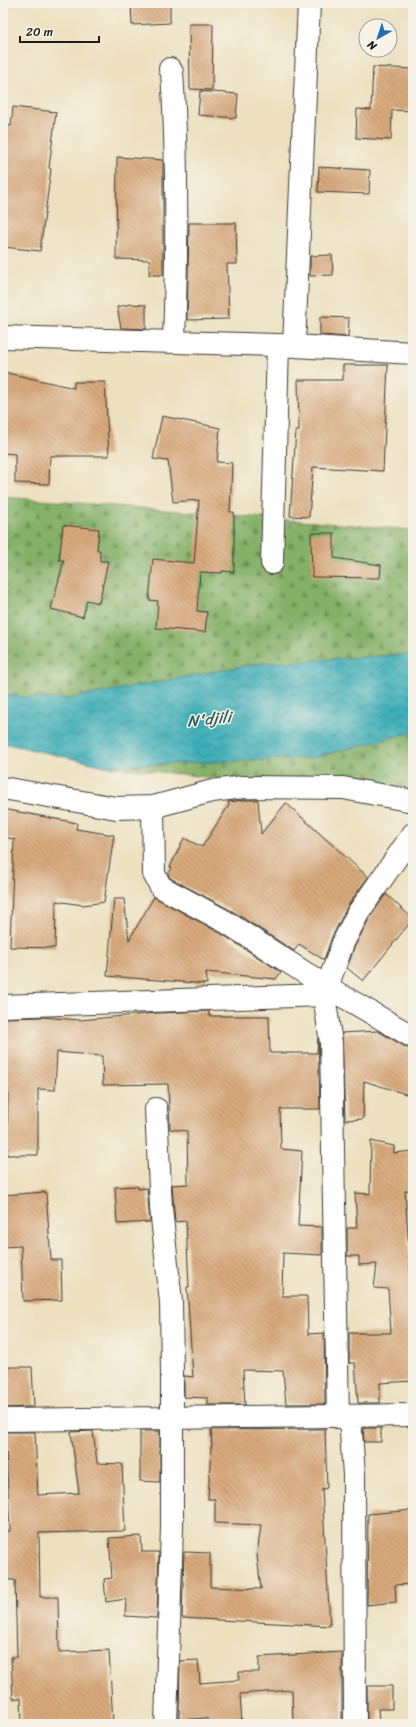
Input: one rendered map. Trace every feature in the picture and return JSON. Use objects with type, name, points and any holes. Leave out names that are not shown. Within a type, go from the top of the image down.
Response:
[{"type":"street","points":[[272,563],[309,3]]},
{"type":"street","points":[[170,69],[172,72],[175,112],[177,228],[174,342]]},
{"type":"street","points":[[3,337],[286,345],[413,353]]},
{"type":"street","points":[[3,788],[116,808],[153,807],[212,791],[243,787],[343,788],[413,801]]},
{"type":"street","points":[[153,807],[154,874],[161,887],[226,922],[326,991],[413,1037]]},
{"type":"street","points":[[355,1724],[354,1475],[344,1417],[331,1044],[326,991],[343,943],[358,914],[413,834]]},
{"type":"street","points":[[3,1006],[326,991]]},
{"type":"street","points":[[156,1109],[161,1208],[171,1302],[172,1527],[166,1724]]},
{"type":"street","points":[[3,1420],[413,1415]]},
{"type":"green space","points":[[3,497],[413,530],[413,654],[254,664],[67,699],[29,698],[3,694]]},
{"type":"green space","points":[[413,732],[413,799],[105,766],[311,758]]},
{"type":"water","name":"N'djili","points":[[413,654],[413,732],[311,758],[105,766],[3,743],[3,694],[29,698],[67,699],[254,664]]},
{"type":"building","points":[[170,3],[170,23],[132,25],[131,4]]},
{"type":"building","points":[[189,24],[213,24],[212,90],[190,89]]},
{"type":"building","points":[[373,67],[413,69],[413,111],[392,110],[391,140],[356,138],[357,109],[371,110]]},
{"type":"building","points":[[200,91],[238,94],[236,118],[198,115]]},
{"type":"building","points":[[13,107],[56,112],[49,168],[51,169],[40,251],[3,247],[3,125],[11,126]]},
{"type":"building","points":[[117,157],[163,160],[163,275],[149,275],[150,260],[116,259]]},
{"type":"building","points":[[319,167],[370,170],[369,194],[318,192]]},
{"type":"building","points":[[189,223],[236,223],[237,264],[227,264],[229,319],[187,320]]},
{"type":"building","points":[[332,255],[333,275],[310,276],[310,256]]},
{"type":"building","points":[[131,304],[146,305],[146,329],[121,328],[117,307]]},
{"type":"building","points":[[320,317],[349,318],[348,337],[320,335]]},
{"type":"building","points":[[343,365],[388,365],[383,471],[313,467],[309,517],[290,516],[296,431],[299,431],[298,380],[343,380]]},
{"type":"building","points":[[3,372],[74,388],[74,382],[105,382],[109,456],[50,456],[49,484],[15,483],[15,454],[3,453],[6,427],[6,396],[3,396]]},
{"type":"building","points":[[162,416],[220,428],[217,462],[232,463],[230,512],[234,512],[234,572],[200,572],[197,611],[207,612],[205,632],[156,628],[158,601],[149,600],[153,559],[194,563],[199,500],[173,502],[168,461],[153,459]]},
{"type":"building","points":[[63,525],[99,529],[97,550],[100,550],[100,561],[108,561],[99,603],[87,600],[83,617],[51,609],[64,560],[59,560]]},
{"type":"building","points":[[311,533],[334,533],[334,558],[381,565],[380,578],[312,577]]},
{"type":"building","points":[[258,800],[261,834],[286,803],[368,877],[347,907],[332,937],[324,960],[299,944],[294,951],[232,911],[170,878],[168,874],[172,868],[170,867],[184,838],[202,847],[229,805],[228,802]]},
{"type":"building","points":[[3,809],[77,823],[76,829],[114,835],[104,902],[83,905],[56,901],[55,948],[10,947],[14,839],[3,837]]},
{"type":"building","points":[[386,894],[413,919],[363,981],[347,968],[354,948],[369,919]]},
{"type":"building","points":[[154,897],[220,933],[281,972],[276,979],[206,972],[207,984],[107,976],[114,899],[124,899],[129,940]]},
{"type":"building","points":[[209,1011],[209,1016],[269,1016],[270,1053],[317,1053],[318,1038],[320,1109],[280,1109],[281,1149],[302,1151],[298,1226],[322,1227],[322,1255],[283,1253],[282,1296],[307,1296],[308,1334],[324,1333],[325,1404],[286,1404],[283,1371],[243,1370],[245,1405],[208,1405],[208,1398],[184,1397],[184,1376],[193,1377],[187,1287],[189,1287],[186,1221],[175,1222],[172,1185],[188,1184],[187,1131],[170,1129],[168,1084],[103,1085],[102,1056],[57,1052],[55,1090],[38,1089],[38,1155],[7,1155],[8,1087],[3,1088],[3,1018],[42,1017],[80,1020],[157,1013]]},
{"type":"building","points":[[378,1031],[407,1048],[413,1049],[413,1074],[409,1095],[364,1081],[363,1119],[345,1120],[342,1033]]},
{"type":"building","points":[[371,1141],[394,1146],[394,1153],[413,1151],[413,1190],[405,1191],[411,1282],[413,1282],[413,1381],[380,1383],[380,1403],[358,1403],[355,1363],[349,1363],[349,1333],[391,1333],[388,1289],[374,1288],[377,1264],[359,1265],[359,1256],[347,1256],[347,1228],[357,1228],[355,1193],[370,1194]]},
{"type":"building","points":[[138,1186],[138,1189],[147,1188],[150,1222],[117,1224],[115,1187]]},
{"type":"building","points":[[46,1192],[51,1260],[61,1260],[62,1300],[23,1301],[21,1246],[3,1247],[3,1195]]},
{"type":"building","points":[[3,1367],[32,1367],[34,1407],[3,1408]]},
{"type":"building","points":[[363,1428],[381,1428],[381,1442],[364,1442]]},
{"type":"building","points":[[325,1429],[327,1488],[322,1489],[330,1626],[182,1618],[184,1552],[210,1553],[210,1587],[261,1589],[257,1555],[261,1525],[215,1523],[215,1499],[208,1499],[212,1447],[211,1430]]},
{"type":"building","points":[[93,1431],[97,1463],[122,1464],[125,1531],[39,1533],[40,1597],[58,1597],[59,1652],[109,1650],[113,1724],[22,1724],[21,1698],[13,1699],[11,1657],[17,1657],[15,1580],[4,1580],[3,1531],[10,1531],[6,1451],[3,1451],[3,1432],[35,1432],[38,1495],[79,1493],[71,1432]]},
{"type":"building","points":[[140,1431],[160,1431],[160,1482],[140,1481]]},
{"type":"building","points":[[413,1510],[413,1584],[395,1585],[396,1602],[367,1605],[368,1514]]},
{"type":"building","points":[[141,1536],[142,1552],[159,1552],[157,1618],[125,1616],[126,1599],[106,1602],[104,1579],[112,1578],[109,1538]]},
{"type":"building","points":[[342,1652],[342,1724],[293,1724],[292,1690],[240,1694],[242,1724],[207,1724],[207,1718],[179,1720],[180,1661],[198,1660],[200,1683],[239,1680],[239,1672],[259,1672],[259,1657]]},
{"type":"building","points":[[367,1686],[392,1686],[392,1709],[378,1709],[379,1724],[367,1724]]}]
